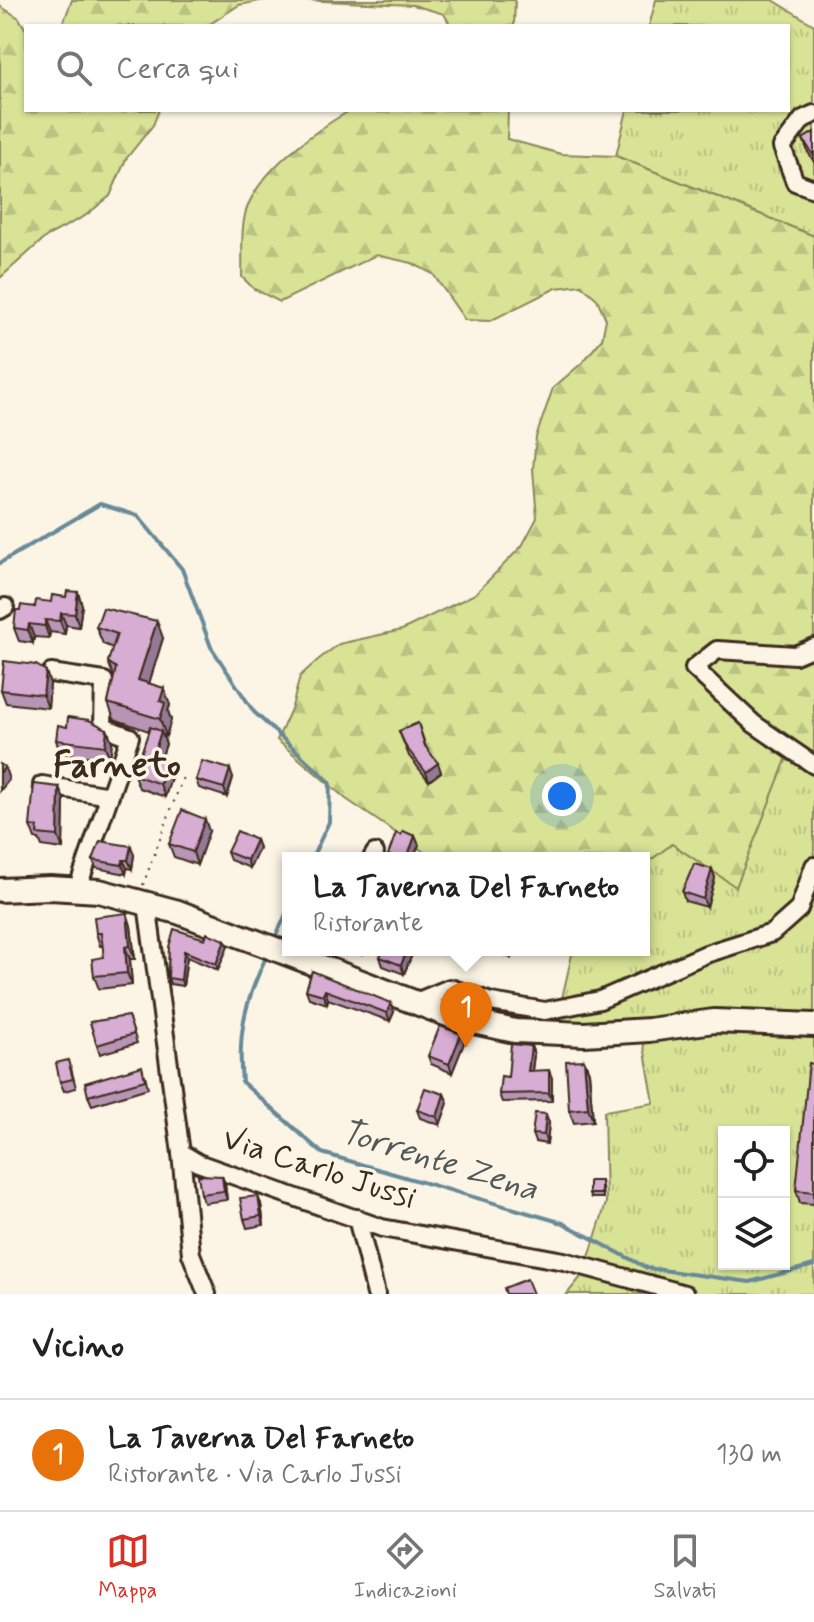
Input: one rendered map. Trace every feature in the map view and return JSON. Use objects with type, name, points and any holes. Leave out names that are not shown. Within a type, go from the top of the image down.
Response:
[{"type":"street","points":[[814,114],[803,119],[782,147],[795,182],[814,189]]},
{"type":"street","points":[[814,647],[795,655],[717,650],[694,668],[754,724],[814,765]]},
{"type":"street","points":[[51,673],[104,681],[103,727],[130,737],[77,890]]},
{"type":"street","points":[[42,785],[110,796]]},
{"type":"street","points":[[416,1002],[450,988],[491,1002],[545,1011],[600,1000],[706,954],[772,933],[799,909],[814,866]]},
{"type":"street","points":[[0,890],[99,891],[144,897],[240,935],[282,946]]},
{"type":"street","name":"Via Carlo Jussi","points":[[144,897],[181,1153],[198,1163],[382,1228],[564,1261],[685,1294]]},
{"type":"street","points":[[317,956],[456,1018],[515,1031],[584,1034],[649,1030],[714,1021],[814,1025]]},
{"type":"street","points":[[181,1153],[191,1254],[207,1294]]},
{"type":"street","points":[[357,1218],[376,1294]]},
{"type":"path","points":[[144,897],[183,777]]},
{"type":"green space","points":[[72,0],[265,0],[239,5],[210,24],[63,24]]},
{"type":"green space","points":[[301,0],[515,0],[514,24],[450,24],[444,14],[413,5]]},
{"type":"green space","points":[[656,0],[773,0],[814,25],[814,236],[616,156],[627,112],[790,112],[790,24],[650,24]]},
{"type":"green space","points":[[0,6],[19,18],[24,27],[24,112],[158,112],[153,125],[126,159],[110,196],[85,216],[47,236],[0,278]]},
{"type":"green space","points":[[348,112],[508,112],[507,139],[561,154],[616,156],[814,236],[814,767],[786,760],[736,887],[672,844],[650,860],[650,852],[424,852],[346,799],[277,740],[292,707],[300,676],[319,659],[339,644],[402,630],[475,594],[522,546],[537,518],[533,469],[536,437],[553,388],[583,362],[602,339],[606,319],[597,299],[581,285],[556,288],[490,321],[465,320],[433,274],[412,263],[376,255],[280,302],[254,289],[242,277],[243,224],[247,208],[254,193],[277,165],[322,128]]},
{"type":"green space","points":[[786,759],[814,767],[814,1294],[567,1294],[584,1273],[606,1203],[604,1111],[654,1103],[641,1029],[555,1029],[572,956],[650,956],[650,860],[672,844],[736,886]]},
{"type":"building","points":[[814,132],[814,156],[803,139]]},
{"type":"building","points":[[67,591],[78,592],[75,614],[61,613],[60,621],[45,620],[45,626],[29,624],[28,630],[14,628],[16,610],[20,610],[21,605],[35,607],[36,600],[51,602],[52,595],[66,597]]},
{"type":"building","points":[[103,608],[157,621],[138,680],[164,688],[160,701],[165,703],[160,719],[108,703],[116,668],[108,662],[117,634],[96,627]]},
{"type":"building","points":[[4,661],[36,665],[46,671],[43,695],[1,690]]},
{"type":"building","points":[[68,717],[89,720],[107,729],[105,746],[56,740],[58,725],[67,727]]},
{"type":"building","points":[[418,723],[425,746],[438,763],[426,772],[406,747],[399,731]]},
{"type":"building","points":[[150,727],[161,731],[153,757],[168,762],[160,784],[134,775]]},
{"type":"building","points":[[202,761],[230,769],[224,788],[196,780]]},
{"type":"building","points":[[34,784],[59,787],[58,836],[37,834],[38,827],[30,826]]},
{"type":"building","points":[[182,810],[205,819],[193,852],[169,844]]},
{"type":"building","points":[[237,831],[256,840],[247,860],[227,852]]},
{"type":"building","points":[[403,831],[415,836],[409,852],[389,852],[396,833],[401,835]]},
{"type":"building","points":[[100,841],[131,846],[128,860],[123,860],[122,865],[93,860]]},
{"type":"building","points":[[694,864],[712,869],[703,899],[682,892]]},
{"type":"building","points":[[127,913],[130,946],[125,947],[127,973],[94,976],[92,959],[104,957],[101,933],[96,933],[94,917]]},
{"type":"building","points":[[174,929],[205,939],[207,933],[225,940],[216,964],[184,951],[181,980],[168,978],[169,947]]},
{"type":"building","points":[[380,956],[405,956],[401,965]]},
{"type":"building","points":[[312,971],[391,1003],[387,1013],[325,990],[323,995],[306,990]]},
{"type":"building","points":[[128,1016],[134,1034],[97,1045],[90,1022]]},
{"type":"building","points":[[440,1026],[461,1034],[449,1064],[428,1056]]},
{"type":"building","points":[[511,1044],[531,1046],[528,1071],[549,1070],[549,1093],[499,1094],[501,1076],[508,1077]]},
{"type":"building","points":[[68,1060],[73,1079],[60,1082],[56,1063]]},
{"type":"building","points":[[584,1060],[588,1108],[569,1110],[566,1061]]},
{"type":"building","points":[[809,1063],[814,1064],[814,1192],[796,1190]]},
{"type":"building","points":[[142,1066],[145,1080],[88,1096],[85,1083]]},
{"type":"building","points":[[425,1088],[444,1094],[437,1117],[417,1110]]},
{"type":"building","points":[[535,1113],[546,1114],[544,1135],[532,1134]]},
{"type":"building","points":[[198,1175],[222,1176],[224,1191],[201,1194]]},
{"type":"building","points":[[589,1181],[601,1181],[601,1194],[589,1194]]},
{"type":"building","points":[[258,1196],[261,1216],[244,1219],[240,1198]]},
{"type":"building","points":[[527,1279],[533,1294],[506,1294],[504,1288]]},
{"type":"waterway","name":"Torrente Zena","points":[[0,563],[100,504],[138,516],[182,569],[211,647],[254,712],[330,782],[329,822],[315,852]]},
{"type":"waterway","name":"Torrente Zena","points":[[273,942],[282,923]]},
{"type":"waterway","name":"Torrente Zena","points":[[268,953],[245,1016],[241,1047],[242,1082],[322,1153],[563,1223],[647,1268],[750,1282],[814,1265]]},
{"type":"place","name":"La Taverna Del Farneto","points":[[466,1048]]},
{"type":"district","name":"Farneto","points":[[117,766]]}]
